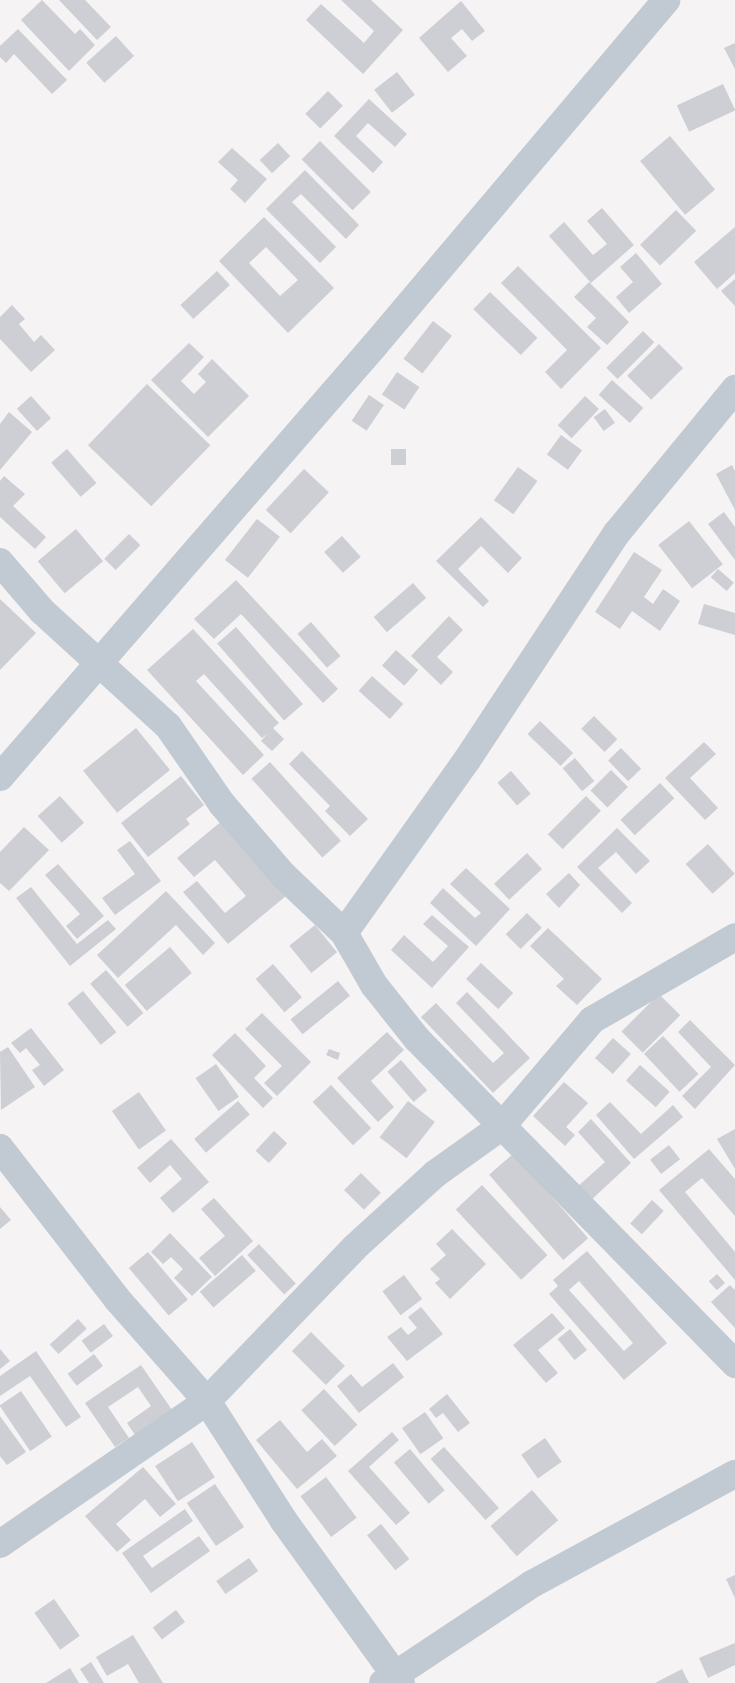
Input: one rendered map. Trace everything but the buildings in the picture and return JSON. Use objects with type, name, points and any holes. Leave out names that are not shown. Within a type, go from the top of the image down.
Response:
[{"type":"street","points":[[0,777],[101,663],[666,0]]},
{"type":"street","points":[[344,933],[467,760],[616,534],[735,389]]},
{"type":"street","points":[[0,562],[42,610],[168,726],[222,804],[283,875],[344,933],[374,985],[417,1039],[735,1364]]},
{"type":"street","points":[[0,1544],[207,1401],[354,1248],[435,1174],[501,1127],[592,1020],[735,937]]},
{"type":"street","points":[[0,1148],[117,1299],[207,1401],[284,1521],[393,1681],[532,1584],[735,1474]]}]
